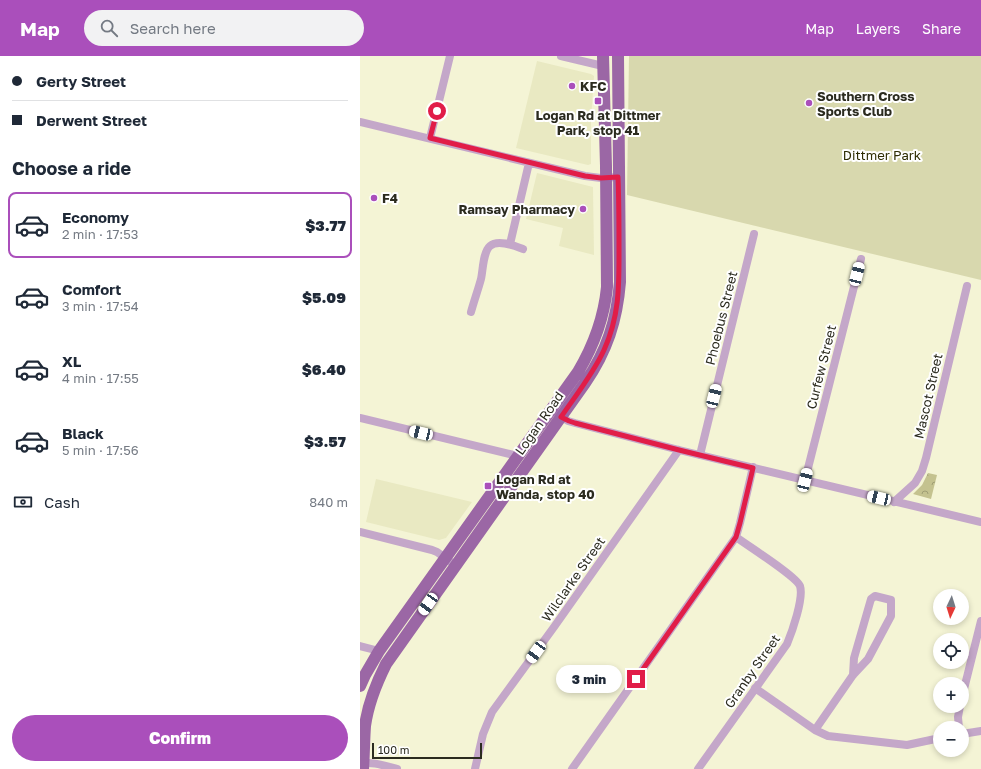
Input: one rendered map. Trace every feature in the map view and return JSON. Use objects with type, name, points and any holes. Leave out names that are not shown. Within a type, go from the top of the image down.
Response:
[{"type":"main road","name":"Logan Road","points":[[362,765],[365,725],[368,710],[374,688],[386,664],[585,383],[605,349],[617,308],[620,282],[618,56]]},
{"type":"main road","name":"Logan Road","points":[[360,686],[378,651],[578,372],[588,355],[596,336],[606,300],[607,287],[603,61]]},
{"type":"street","points":[[430,138],[450,56]]},
{"type":"street","points":[[561,56],[603,61]]},
{"type":"street","points":[[360,122],[585,176],[606,178],[618,177]]},
{"type":"street","points":[[510,244],[529,162]]},
{"type":"street","name":"Phoebus Street","points":[[700,455],[754,234]]},
{"type":"street","points":[[471,312],[481,278],[486,252],[490,246],[495,243],[510,244],[523,249]]},
{"type":"street","name":"Curfew Street","points":[[805,480],[861,259]]},
{"type":"street","name":"Mascot Street","points":[[894,502],[915,483],[922,471],[967,286]]},
{"type":"street","points":[[550,410],[575,423],[679,450],[981,522]]},
{"type":"street","points":[[360,418],[518,456]]},
{"type":"street","name":"Wilclarke Street","points":[[474,769],[483,734],[492,712],[679,450]]},
{"type":"street","points":[[572,769],[736,537],[753,468]]},
{"type":"street","points":[[360,532],[428,548],[455,565]]},
{"type":"street","name":"Granby Street","points":[[698,769],[787,644],[794,628],[801,592],[800,586],[796,580],[736,537]]},
{"type":"street","points":[[815,730],[853,675],[868,659],[891,616],[891,600],[875,596],[871,600],[854,658],[853,675]]},
{"type":"street","points":[[967,677],[981,621]]},
{"type":"street","points":[[360,646],[378,651]]},
{"type":"street","points":[[755,688],[815,730],[828,736],[907,745],[933,739]]},
{"type":"street","points":[[969,733],[981,731]]},
{"type":"street","points":[[362,765],[373,763],[397,769]]},
{"type":"shaded area","points":[[537,61],[594,76],[591,119],[591,164],[588,165],[516,148]]},
{"type":"shaded area","points":[[537,173],[593,187],[594,255],[559,246],[563,228],[526,219]]},
{"type":"shaded area","points":[[376,479],[472,502],[446,538],[439,540],[366,522]]},
{"type":"green space","name":"Dittmer Park","points":[[629,56],[981,56],[981,280],[627,195]]},
{"type":"green space","points":[[928,473],[937,475],[931,499],[913,494],[922,485]]},
{"type":"place","name":"KFC","points":[[572,86]]},
{"type":"place","name":"Logan Rd at Dittmer Park, stop 41","points":[[598,101]]},
{"type":"place","name":"Southern Cross Sports Club","points":[[809,103]]},
{"type":"place","name":"F4","points":[[374,198]]},
{"type":"place","name":"Ramsay Pharmacy","points":[[583,209]]},
{"type":"place","name":"Logan Rd at Wanda, stop 40","points":[[488,486]]},
{"type":"route","points":[[437,111],[430,138],[585,176],[601,178],[618,177],[620,282],[614,321],[605,349],[592,373],[561,417],[575,423],[753,468],[736,537],[636,679]]}]
